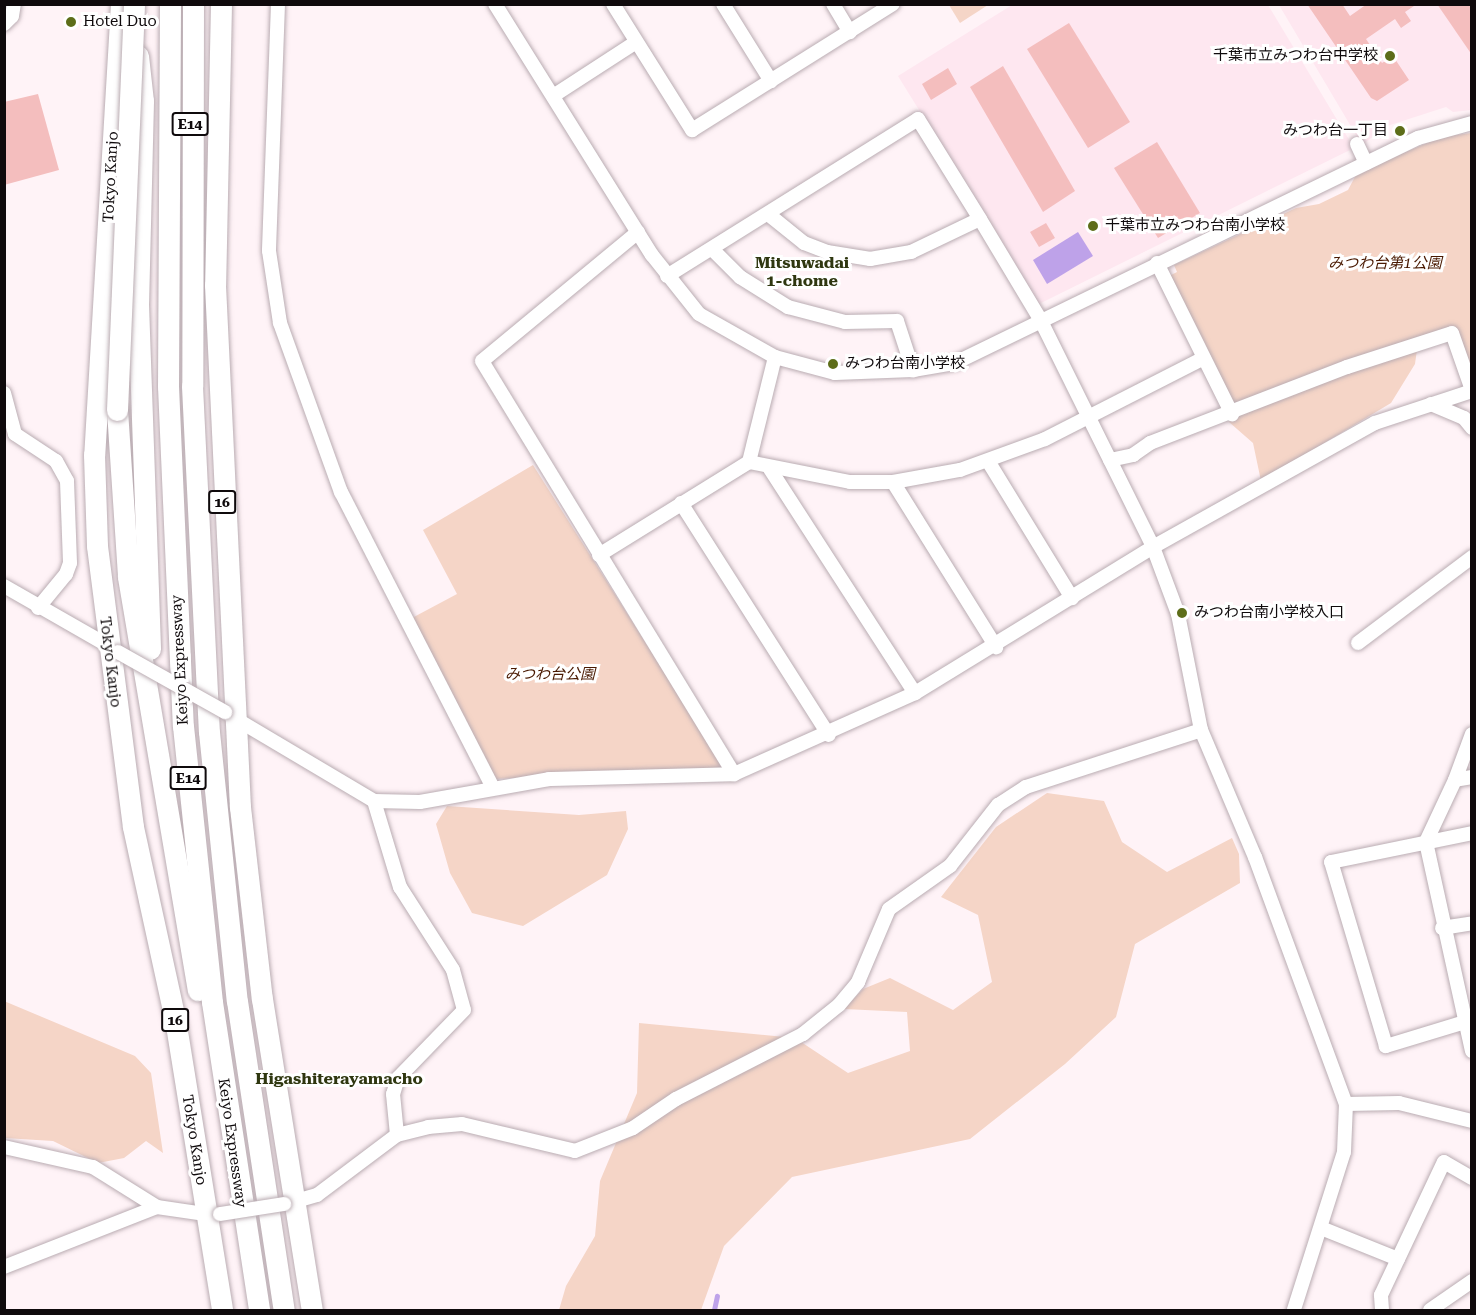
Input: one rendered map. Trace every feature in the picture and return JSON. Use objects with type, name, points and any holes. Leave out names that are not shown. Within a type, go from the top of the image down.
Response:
[{"type":"highway","name":"Tokyo Kanjo","points":[[121,4],[94,455],[112,649],[133,827],[176,1024],[213,1214],[222,1311]]},
{"type":"highway","points":[[132,4],[117,410],[122,521],[151,724],[234,1164]]},
{"type":"highway","points":[[132,4],[143,100],[138,304],[151,724]]},
{"type":"highway","name":"Keiyo Expressway","points":[[170,4],[166,242],[183,726],[234,1164],[259,1311]]},
{"type":"highway","name":"Keiyo Expressway","points":[[194,4],[189,244],[196,500],[209,732],[237,1001],[284,1311]]},
{"type":"highway","name":"16","points":[[221,4],[215,285],[230,715],[257,963],[290,1203],[312,1311]]},
{"type":"street","points":[[4,24],[12,16],[14,4]]},
{"type":"street","points":[[278,4],[269,251],[280,323],[341,492],[492,786]]},
{"type":"street","points":[[495,4],[638,232],[667,276],[699,314],[775,357],[835,373],[913,370],[955,363],[1041,319],[1418,138],[1472,123]]},
{"type":"street","points":[[613,4],[692,130],[893,4]]},
{"type":"street","points":[[723,4],[771,81]]},
{"type":"street","points":[[833,4],[850,32]]},
{"type":"street","points":[[553,96],[636,42]]},
{"type":"street","points":[[667,276],[918,119],[1041,319],[1153,547],[1178,614],[1201,730],[1255,857],[1346,1104],[1344,1152],[1294,1311]]},
{"type":"street","points":[[1357,144],[1366,163]]},
{"type":"street","points":[[768,214],[804,243],[827,252],[870,259],[911,252],[980,219]]},
{"type":"street","points":[[638,232],[482,361],[734,774]]},
{"type":"street","points":[[712,249],[740,277],[788,307],[845,322],[897,321],[913,370]]},
{"type":"street","points":[[1157,263],[1232,414]]},
{"type":"street","points":[[4,585],[38,608],[230,715],[374,801],[420,802],[492,786],[549,779],[734,774],[829,735],[915,693],[996,647],[1153,547],[1375,423],[1472,390],[1452,333],[1347,367],[1232,414],[1150,443],[1133,455],[1110,460]]},
{"type":"street","points":[[599,555],[749,462],[775,357]]},
{"type":"street","points":[[749,462],[770,469],[816,478],[893,482],[988,461],[1089,416],[1204,358]]},
{"type":"street","points":[[4,393],[15,434],[56,461],[67,481],[70,563],[66,574],[38,608]]},
{"type":"street","points":[[1431,404],[1464,418],[1472,428]]},
{"type":"street","points":[[988,461],[1072,598]]},
{"type":"street","points":[[770,469],[915,693]]},
{"type":"street","points":[[893,482],[996,647]]},
{"type":"street","points":[[681,503],[829,735]]},
{"type":"street","points":[[1358,643],[1472,557]]},
{"type":"street","points":[[4,1147],[93,1167],[157,1207],[213,1214],[290,1203],[324,1191],[397,1135],[462,1124],[560,1150],[588,1149],[610,1140],[676,1099],[803,1034],[839,1005],[858,982],[889,909],[950,866],[998,805],[1026,788],[1201,730]]},
{"type":"street","points":[[1472,734],[1455,780],[1426,842],[1442,928],[1472,1051]]},
{"type":"street","points":[[1455,780],[1472,777]]},
{"type":"street","points":[[374,801],[400,887],[453,970],[464,1010],[398,1078],[393,1094],[397,1135]]},
{"type":"street","points":[[1465,1022],[1386,1046],[1331,862],[1472,833]]},
{"type":"street","points":[[1442,928],[1472,923]]},
{"type":"street","points":[[1346,1104],[1399,1104],[1472,1121]]},
{"type":"street","points":[[1382,1311],[1381,1294],[1444,1162],[1472,1178]]},
{"type":"street","points":[[4,1267],[157,1207]]},
{"type":"street","points":[[1321,1228],[1398,1259]]},
{"type":"street","points":[[1430,1311],[1472,1281]]},
{"type":"shaded area","name":"千葉市立みつわ台南小学校","points":[[1012,5],[1268,5],[1354,148],[1039,304],[898,76]]},
{"type":"shaded area","name":"千葉市立みつわ台中学校","points":[[1279,5],[1471,5],[1471,110],[1453,112],[1446,107],[1387,126],[1362,145]]},
{"type":"shaded area","points":[[1078,232],[1093,256],[1047,284],[1033,260]]},
{"type":"green space","points":[[949,5],[988,5],[960,23]]},
{"type":"green space","name":"みつわ台第1公園","points":[[1471,133],[1471,381],[1456,330],[1418,342],[1415,364],[1391,403],[1261,481],[1253,443],[1229,422],[1245,406],[1233,411],[1167,277],[1177,272],[1174,265],[1296,208],[1319,204],[1348,190],[1357,173],[1441,137]]},
{"type":"green space","name":"みつわ台公園","points":[[533,465],[725,768],[494,779],[412,618],[457,594],[423,530]]},
{"type":"green space","points":[[1047,793],[1104,801],[1122,842],[1167,872],[1232,838],[1239,854],[1240,883],[1135,944],[1116,1017],[1065,1064],[970,1139],[792,1177],[724,1246],[701,1310],[559,1310],[566,1286],[595,1236],[600,1181],[637,1093],[639,1023],[795,1038],[848,1073],[910,1051],[907,1012],[844,1009],[863,989],[890,978],[953,1010],[992,982],[978,915],[941,897],[996,827]]},
{"type":"green space","points":[[447,806],[579,815],[626,811],[628,829],[607,875],[523,926],[472,913],[450,873],[436,824]]},
{"type":"green space","points":[[4,1001],[135,1056],[151,1073],[163,1153],[146,1141],[124,1158],[98,1163],[53,1141],[5,1138]]},
{"type":"building","points":[[1307,4],[1342,4],[1350,16],[1367,4],[1417,4],[1405,12],[1411,21],[1401,28],[1395,19],[1366,39],[1382,63],[1393,56],[1409,80],[1377,101],[1371,98]]},
{"type":"building","points":[[1437,4],[1472,4],[1472,55]]},
{"type":"building","points":[[1069,23],[1130,122],[1088,148],[1027,49]]},
{"type":"building","points":[[1003,66],[1075,191],[1043,212],[970,87]]},
{"type":"building","points":[[948,68],[957,84],[931,100],[922,84]]},
{"type":"building","points":[[38,94],[59,170],[4,185],[4,102]]},
{"type":"building","points":[[1157,142],[1200,213],[1158,238],[1114,168]]},
{"type":"building","points":[[1046,223],[1055,238],[1039,247],[1030,232]]},
{"type":"waterway","points":[[714,1310],[717,1296]]},
{"type":"place","name":"Hotel Duo","points":[[71,22]]},
{"type":"place","name":"千葉市立みつわ台中学校","points":[[1390,56]]},
{"type":"place","name":"みつわ台一丁目","points":[[1400,131]]},
{"type":"place","name":"千葉市立みつわ台南小学校","points":[[1093,226]]},
{"type":"place","name":"みつわ台南小学校","points":[[833,364]]},
{"type":"place","name":"みつわ台南小学校入口","points":[[1182,613]]},
{"type":"district","name":"Mitsuwadai 1-chome","points":[[802,272]]},
{"type":"district","name":"Higashiterayamacho","points":[[339,1079]]}]
